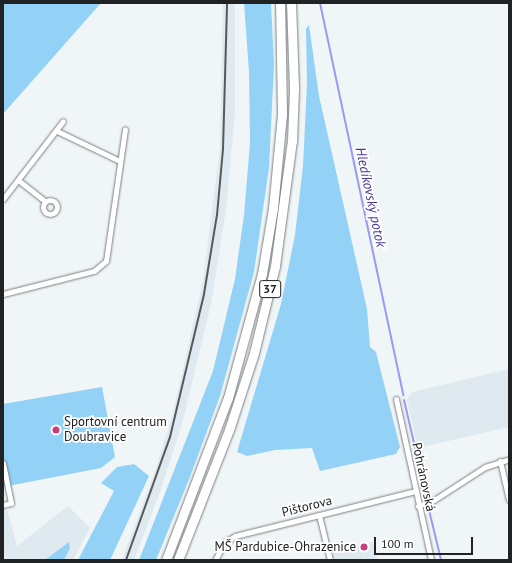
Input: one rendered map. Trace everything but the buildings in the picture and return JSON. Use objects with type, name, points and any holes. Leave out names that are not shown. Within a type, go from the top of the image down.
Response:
[{"type":"highway","name":"37","points":[[166,560],[228,398],[262,274],[273,208],[282,114],[280,3]]},
{"type":"highway","name":"37","points":[[178,560],[238,403],[262,326],[276,266],[292,141],[294,88],[291,3]]},
{"type":"street","points":[[3,199],[57,131],[63,121]]},
{"type":"street","points":[[3,294],[94,271],[106,261],[125,129]]},
{"type":"street","points":[[57,131],[120,161]]},
{"type":"street","points":[[18,180],[45,202]]},
{"type":"street","name":"Pohránovská","points":[[396,398],[414,491],[432,560]]},
{"type":"street","points":[[418,506],[434,500],[479,470],[500,461],[509,460]]},
{"type":"street","points":[[500,461],[509,500]]},
{"type":"street","points":[[3,463],[11,503],[3,505]]},
{"type":"street","name":"Pištorova","points":[[215,560],[230,539],[414,491]]},
{"type":"street","points":[[319,515],[330,560]]},
{"type":"shaded area","points":[[3,3],[101,3],[3,114]]},
{"type":"shaded area","points":[[223,3],[235,3],[235,113],[226,209],[211,304],[182,424],[160,492],[134,560],[122,560],[154,474],[173,413],[203,281],[220,148]]},
{"type":"shaded area","points":[[244,3],[271,3],[274,65],[269,168],[254,272],[220,396],[190,477],[156,560],[139,560],[213,371],[235,279],[244,215],[250,143],[249,72]]},
{"type":"shaded area","points":[[309,25],[319,96],[367,309],[370,347],[376,352],[400,447],[396,454],[320,471],[312,448],[275,450],[247,456],[237,452],[281,304],[295,235],[303,166],[307,83],[306,29]]},
{"type":"shaded area","points":[[509,369],[509,427],[418,448],[407,399],[412,392]]},
{"type":"shaded area","name":"Sportovní centrum Doubravice","points":[[102,387],[115,457],[101,468],[3,487],[3,404]]},
{"type":"shaded area","points":[[134,464],[149,476],[110,560],[78,560],[114,491],[101,483],[117,467]]},
{"type":"shaded area","points":[[68,506],[90,528],[73,560],[3,560],[3,509],[7,509],[17,546]]},
{"type":"shaded area","points":[[69,542],[70,548],[64,560],[45,560]]},
{"type":"shaded area","name":"MŠ Pardubice-Ohrazenice","points":[[373,542],[378,560],[335,560],[333,552]]},
{"type":"waterway","name":"Hledíkovský potok","points":[[320,3],[403,395]]},
{"type":"waterway","name":"Hledíkovský potok","points":[[404,400],[427,499]]},
{"type":"waterway","name":"Hledíkovský potok","points":[[429,510],[441,560]]},
{"type":"railway","points":[[126,560],[170,437],[204,294],[217,215],[223,149],[227,3]]},
{"type":"place","name":"Sportovní centrum Doubravice","points":[[56,430]]},
{"type":"place","name":"MŠ Pardubice-Ohrazenice","points":[[364,547]]}]
